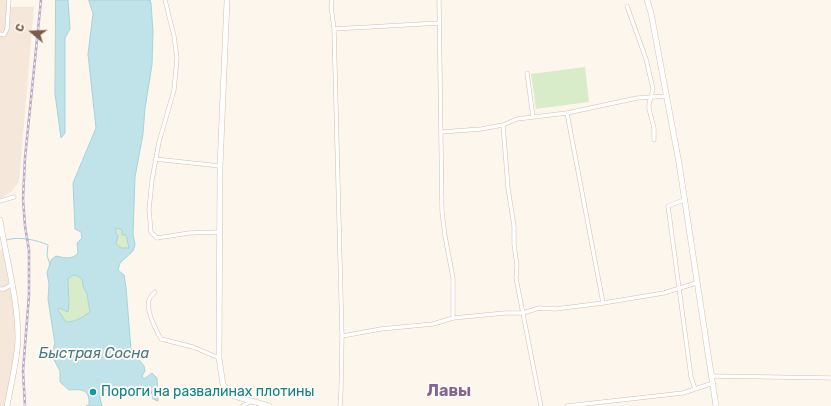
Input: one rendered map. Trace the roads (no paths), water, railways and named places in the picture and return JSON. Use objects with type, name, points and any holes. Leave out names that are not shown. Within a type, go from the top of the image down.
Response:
[{"type":"street","points":[[0,34],[4,35],[7,28],[9,0]]},
{"type":"street","points":[[165,0],[174,36],[177,58],[174,90],[155,159],[149,210],[151,232],[157,238],[189,233],[219,232]]},
{"type":"street","points":[[227,0],[220,166],[219,358],[223,385],[234,396],[269,406]]},
{"type":"street","points":[[332,0],[342,336],[340,406]]},
{"type":"street","points":[[439,0],[442,212],[453,278],[454,318]]},
{"type":"street","points":[[647,0],[651,13],[667,96],[716,406]]},
{"type":"street","points":[[627,6],[646,59],[653,89],[649,109],[654,128],[654,140]]},
{"type":"street","points":[[334,29],[439,23]]},
{"type":"street","points":[[527,73],[533,117]]},
{"type":"street","points":[[442,132],[481,129],[503,125],[517,119],[567,113],[637,98],[667,96]]},
{"type":"street","points":[[567,113],[603,303]]},
{"type":"street","points":[[503,125],[508,188],[518,266],[516,278],[541,406]]},
{"type":"street","points":[[155,159],[220,166]]},
{"type":"street","points":[[0,201],[14,197]]},
{"type":"street","points":[[684,200],[668,206],[691,377],[695,389]]},
{"type":"street","points":[[0,220],[16,310],[18,340],[7,406]]},
{"type":"street","points":[[342,336],[381,329],[433,324],[454,318],[505,313],[523,313],[539,308],[555,309],[603,303],[664,293],[696,283]]},
{"type":"street","points":[[0,288],[4,289],[12,284]]},
{"type":"street","points":[[155,292],[149,298],[148,302],[152,322],[161,339],[193,347],[219,358]]},
{"type":"street","points":[[711,376],[831,378]]},
{"type":"street","points":[[567,406],[683,393],[713,383]]},
{"type":"street","points":[[243,406],[251,401]]},
{"type":"water","points":[[56,0],[68,0],[70,29],[65,38],[65,133],[61,138],[55,94]]},
{"type":"water","name":"Быстрая Сосна","points":[[89,0],[150,0],[151,3],[153,32],[152,65],[145,108],[143,134],[135,177],[133,234],[135,245],[133,251],[120,263],[118,270],[124,275],[126,287],[131,350],[144,366],[145,371],[142,376],[144,379],[152,373],[157,378],[158,401],[153,399],[151,390],[145,386],[133,391],[113,391],[107,389],[101,392],[100,398],[102,406],[86,406],[89,405],[87,393],[81,390],[69,390],[60,382],[60,371],[51,354],[55,344],[48,299],[49,284],[47,273],[51,260],[56,256],[71,258],[78,253],[77,243],[82,238],[81,232],[75,229],[73,183],[96,128],[88,54],[93,14]],"holes":[[[116,228],[122,230],[122,235],[126,235],[129,248],[121,248],[116,244],[118,236],[116,233]],[[74,275],[82,279],[83,286],[87,294],[90,312],[78,319],[66,322],[58,310],[59,308],[68,312],[68,279]]]},
{"type":"waterway","points":[[6,240],[16,238],[28,239],[48,245],[47,255],[50,265]]},
{"type":"railway","points":[[25,406],[23,371],[29,295],[29,250],[23,199],[25,158],[41,0]]},
{"type":"place","name":"Пороги на развалинах плотины","points":[[93,392]]},
{"type":"district","name":"Лавы","points":[[449,391]]}]
